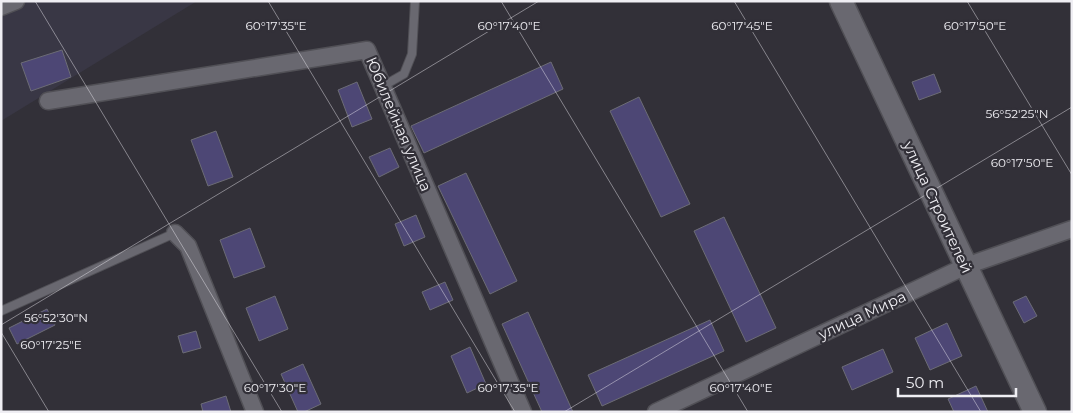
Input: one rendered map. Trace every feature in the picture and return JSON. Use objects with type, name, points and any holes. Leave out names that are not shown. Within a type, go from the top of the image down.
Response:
[{"type":"street","points":[[1,7],[16,1]]},
{"type":"street","name":"улица Строителей","points":[[841,1],[1035,412]]},
{"type":"street","name":"Юбилейная улица","points":[[48,101],[367,50],[523,412]]},
{"type":"street","name":"улица Мира","points":[[656,412],[966,266],[1072,229]]},
{"type":"street","points":[[175,233],[188,246],[254,412]]},
{"type":"lane","points":[[382,86],[404,74],[412,54],[415,1]]},
{"type":"lane","points":[[1,311],[175,233]]},
{"type":"shaded area","points":[[1,1],[197,1],[1,121]]},
{"type":"building","points":[[62,50],[71,77],[31,91],[21,63]]},
{"type":"building","points":[[551,62],[563,89],[424,153],[411,126]]},
{"type":"building","points":[[934,74],[941,92],[919,100],[912,82]]},
{"type":"building","points":[[357,82],[372,119],[352,127],[338,90]]},
{"type":"building","points":[[639,97],[690,204],[661,217],[610,111]]},
{"type":"building","points":[[216,131],[233,177],[208,186],[191,140]]},
{"type":"building","points":[[390,148],[399,167],[379,177],[369,157]]},
{"type":"building","points":[[466,173],[517,281],[490,294],[438,186]]},
{"type":"building","points":[[416,215],[425,237],[404,246],[395,224]]},
{"type":"building","points":[[724,217],[776,328],[746,342],[694,231]]},
{"type":"building","points":[[250,228],[265,267],[234,278],[220,240]]},
{"type":"building","points":[[445,282],[453,300],[430,310],[422,292]]},
{"type":"building","points":[[275,296],[288,329],[259,341],[246,308]]},
{"type":"building","points":[[1026,296],[1037,316],[1024,323],[1013,302]]},
{"type":"building","points":[[47,309],[55,325],[17,344],[9,328]]},
{"type":"building","points":[[528,312],[573,412],[542,412],[502,324]]},
{"type":"building","points":[[710,320],[724,351],[602,406],[588,375]]},
{"type":"building","points":[[947,323],[962,356],[930,370],[915,338]]},
{"type":"building","points":[[196,331],[201,348],[183,353],[178,336]]},
{"type":"building","points":[[470,347],[486,384],[467,393],[451,356]]},
{"type":"building","points":[[883,349],[893,372],[852,390],[842,367]]},
{"type":"building","points":[[303,364],[321,404],[304,412],[298,412],[281,374]]},
{"type":"building","points":[[976,386],[988,412],[954,412],[948,399]]},
{"type":"building","points":[[226,396],[231,412],[203,412],[201,404]]}]
